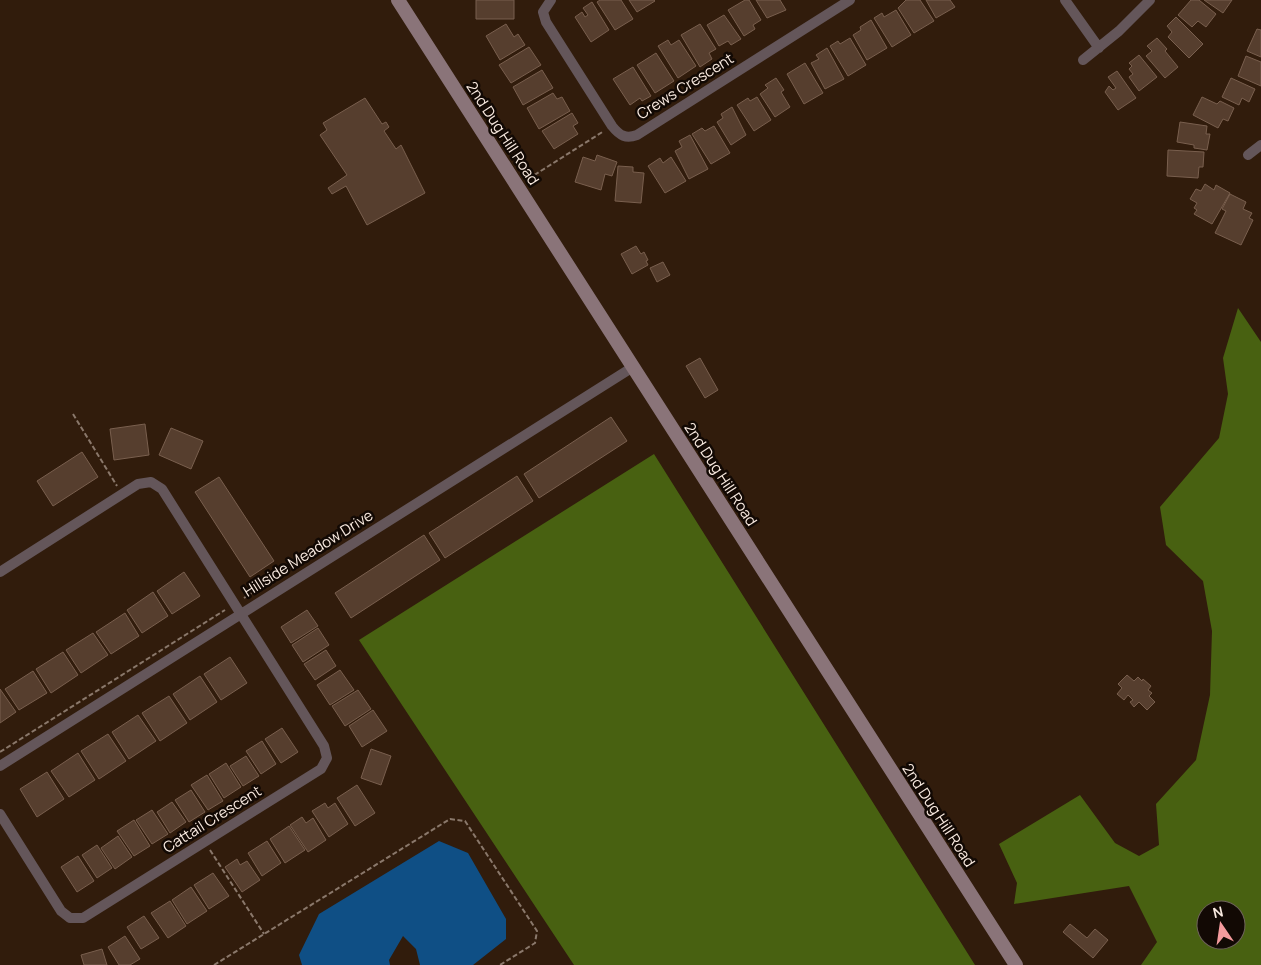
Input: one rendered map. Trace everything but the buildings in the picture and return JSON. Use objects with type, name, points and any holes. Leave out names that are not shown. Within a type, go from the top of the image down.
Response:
[{"type":"street","name":"2nd Dug Hill Road","points":[[398,0],[1016,965]]},
{"type":"street","points":[[551,0],[543,12],[546,22],[612,126]]},
{"type":"street","name":"Crews Crescent","points":[[612,126],[623,136],[637,135],[850,0]]},
{"type":"street","points":[[1065,0],[1099,48]]},
{"type":"street","points":[[1083,60],[1119,31],[1150,0]]},
{"type":"street","points":[[1248,156],[1261,146]]},
{"type":"street","name":"Hillside Meadow Drive","points":[[0,766],[236,609],[633,367]]},
{"type":"street","name":"Cattail Crescent","points":[[0,814],[61,911],[70,918],[83,918],[320,769],[326,758],[324,746],[162,489],[151,482],[138,484],[122,494]]},
{"type":"street","points":[[0,572],[122,494]]},
{"type":"path","points":[[517,186],[612,126]]},
{"type":"path","points":[[73,414],[122,494]]},
{"type":"path","points":[[0,752],[236,609],[345,534]]},
{"type":"path","points":[[214,965],[450,819],[466,821],[538,931],[534,943],[500,965]]},
{"type":"path","points":[[205,842],[264,934]]},
{"type":"green space","points":[[1238,308],[1261,342],[1261,965],[1141,965],[1157,942],[1129,886],[1014,904],[1017,883],[999,844],[1080,795],[1115,843],[1139,856],[1159,845],[1156,804],[1196,760],[1210,695],[1212,631],[1203,581],[1166,545],[1160,507],[1219,438],[1228,394],[1223,358]]},
{"type":"green space","points":[[654,454],[975,965],[574,965],[359,640]]},
{"type":"water","points":[[439,841],[468,853],[506,919],[506,939],[473,965],[420,965],[416,949],[403,936],[389,960],[390,965],[302,965],[299,955],[319,914]]}]
